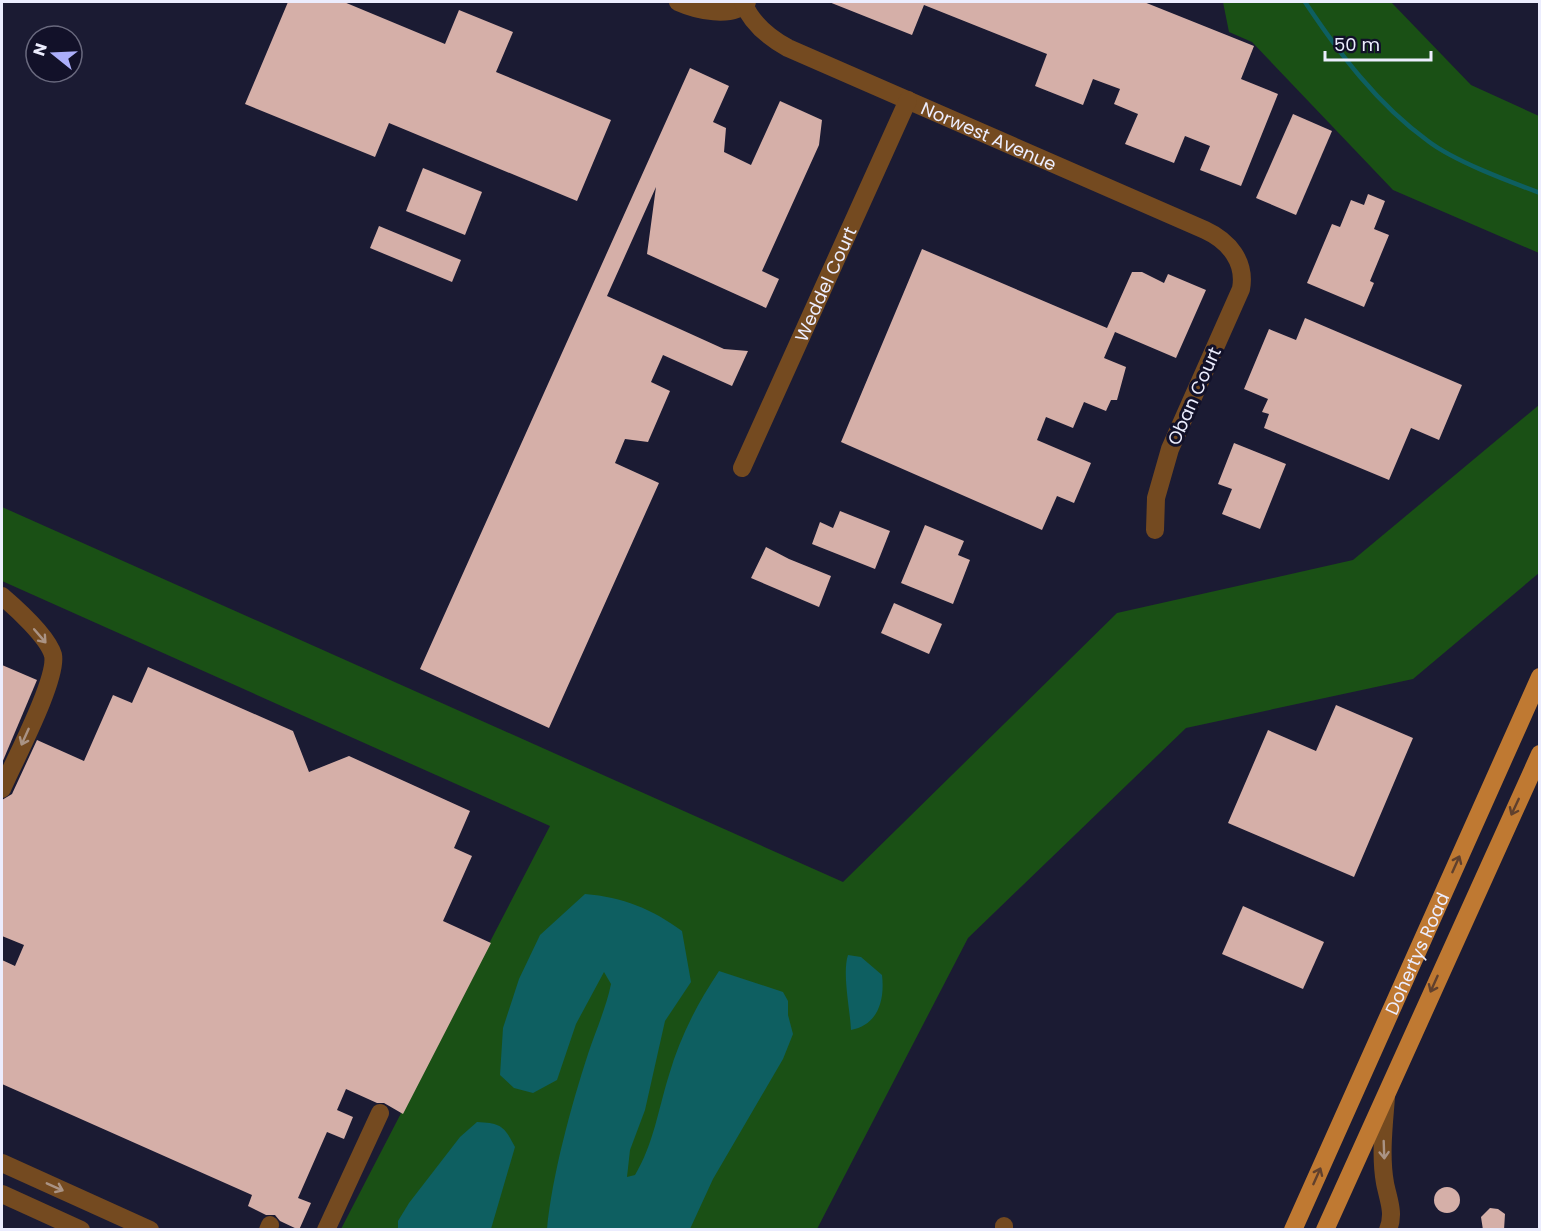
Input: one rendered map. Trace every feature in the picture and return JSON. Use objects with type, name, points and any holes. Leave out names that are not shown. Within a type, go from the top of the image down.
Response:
[{"type":"main road","name":"Dohertys Road","points":[[1293,1230],[1539,677]]},
{"type":"main road","name":"Dohertys Road","points":[[1325,1230],[1539,753]]},
{"type":"main road","points":[[1421,943],[1447,954]]},
{"type":"street","points":[[678,2],[706,11],[727,10],[745,3]]},
{"type":"street","name":"Norwest Avenue","points":[[745,3],[769,37],[1215,235],[1230,248],[1240,265]]},
{"type":"street","name":"Weddel Court","points":[[742,468],[908,100]]},
{"type":"street","name":"Oban Court","points":[[1155,530],[1156,498],[1161,476],[1241,289],[1243,274],[1240,265]]},
{"type":"street","points":[[2,596],[50,647],[54,664],[48,686],[2,789]]},
{"type":"street","name":"Dohertys Road","points":[[1386,1092],[1383,1129],[1385,1182],[1391,1213],[1388,1230]]},
{"type":"street","points":[[326,1230],[380,1113]]},
{"type":"street","points":[[2,1163],[150,1230]]},
{"type":"street","points":[[2,1194],[81,1230]]},
{"type":"green space","points":[[1223,2],[1391,2],[1471,85],[1539,116],[1539,253],[1393,190],[1252,42],[1229,32]]},
{"type":"green space","points":[[1539,405],[1539,573],[1413,679],[1186,728],[968,938],[817,1229],[341,1229],[550,826],[2,581],[2,507],[843,882],[1117,613],[1353,560]]},
{"type":"shaded area","points":[[585,894],[636,905],[660,916],[682,931],[691,982],[665,1021],[645,1110],[630,1150],[627,1177],[635,1175],[641,1163],[651,1139],[678,1047],[696,1008],[719,971],[783,992],[788,1001],[788,1015],[793,1034],[783,1059],[713,1179],[690,1229],[547,1229],[553,1187],[569,1118],[611,984],[604,972],[576,1024],[557,1080],[533,1093],[514,1088],[500,1075],[503,1028],[519,979],[540,935]]},
{"type":"shaded area","points":[[848,955],[861,957],[882,975],[883,984],[878,1010],[868,1023],[851,1030],[846,981]]},
{"type":"shaded area","points":[[477,1122],[492,1123],[501,1127],[515,1147],[491,1229],[398,1229],[398,1221],[409,1203],[460,1137]]},
{"type":"building","points":[[288,2],[344,2],[445,44],[459,10],[513,32],[496,72],[611,120],[577,201],[389,123],[375,157],[245,104]]},
{"type":"building","points":[[829,2],[1144,2],[1254,46],[1241,79],[1278,94],[1241,186],[1200,170],[1210,146],[1185,136],[1174,163],[1125,144],[1138,114],[1114,104],[1120,89],[1093,79],[1083,105],[1035,86],[1047,54],[924,5],[912,35]]},
{"type":"building","points":[[690,68],[729,86],[713,122],[726,128],[724,152],[751,165],[780,101],[822,120],[819,145],[762,271],[779,279],[766,308],[647,254],[656,187],[607,296],[724,349],[748,351],[732,386],[663,355],[651,382],[670,391],[648,442],[625,439],[615,463],[659,483],[549,728],[420,669]]},
{"type":"building","points":[[1293,114],[1332,131],[1296,215],[1256,198]]},
{"type":"building","points":[[423,168],[482,192],[465,235],[406,211]]},
{"type":"building","points":[[1368,194],[1385,201],[1374,229],[1389,235],[1370,281],[1374,283],[1364,307],[1307,283],[1332,224],[1340,227],[1351,200],[1364,205]]},
{"type":"building","points":[[379,226],[461,260],[452,282],[370,248]]},
{"type":"building","points":[[922,249],[1107,328],[1132,272],[1142,272],[1164,283],[1168,274],[1206,290],[1176,358],[1115,332],[1104,358],[1126,367],[1117,400],[1111,400],[1106,411],[1084,402],[1073,428],[1046,417],[1037,440],[1091,463],[1074,503],[1057,496],[1042,530],[841,442]]},
{"type":"building","points":[[1305,318],[1462,385],[1439,440],[1411,428],[1389,480],[1264,428],[1269,414],[1262,412],[1268,399],[1244,389],[1269,329],[1296,340]]},
{"type":"building","points":[[1234,443],[1286,464],[1260,529],[1222,514],[1232,489],[1218,484]]},
{"type":"building","points":[[840,511],[890,531],[875,569],[812,544],[820,522],[833,528]]},
{"type":"building","points":[[925,525],[964,541],[958,555],[970,560],[953,604],[901,583]]},
{"type":"building","points":[[766,547],[831,576],[819,607],[751,578]]},
{"type":"building","points":[[894,603],[942,624],[929,654],[881,633]]},
{"type":"building","points":[[2,665],[37,680],[2,763]]},
{"type":"building","points":[[148,667],[293,731],[309,772],[349,756],[470,811],[454,848],[472,856],[443,921],[491,943],[403,1114],[384,1103],[377,1103],[346,1089],[337,1110],[353,1117],[344,1139],[327,1132],[298,1198],[311,1203],[299,1230],[280,1221],[275,1215],[266,1215],[248,1206],[252,1195],[2,1084],[2,960],[15,966],[24,945],[2,936],[2,800],[12,794],[37,740],[84,761],[113,695],[132,703]]},
{"type":"building","points":[[1336,705],[1413,738],[1354,877],[1228,823],[1268,730],[1316,751]]},
{"type":"building","points":[[1243,906],[1324,942],[1303,989],[1222,954]]},
{"type":"building","points":[[1447,1187],[1456,1191],[1460,1200],[1456,1209],[1447,1213],[1438,1209],[1434,1200],[1438,1191]]},
{"type":"building","points":[[1490,1208],[1498,1209],[1505,1214],[1504,1230],[1483,1230],[1481,1217]]},
{"type":"waterway","points":[[1305,2],[1360,77],[1409,126],[1452,156],[1540,193]]}]
